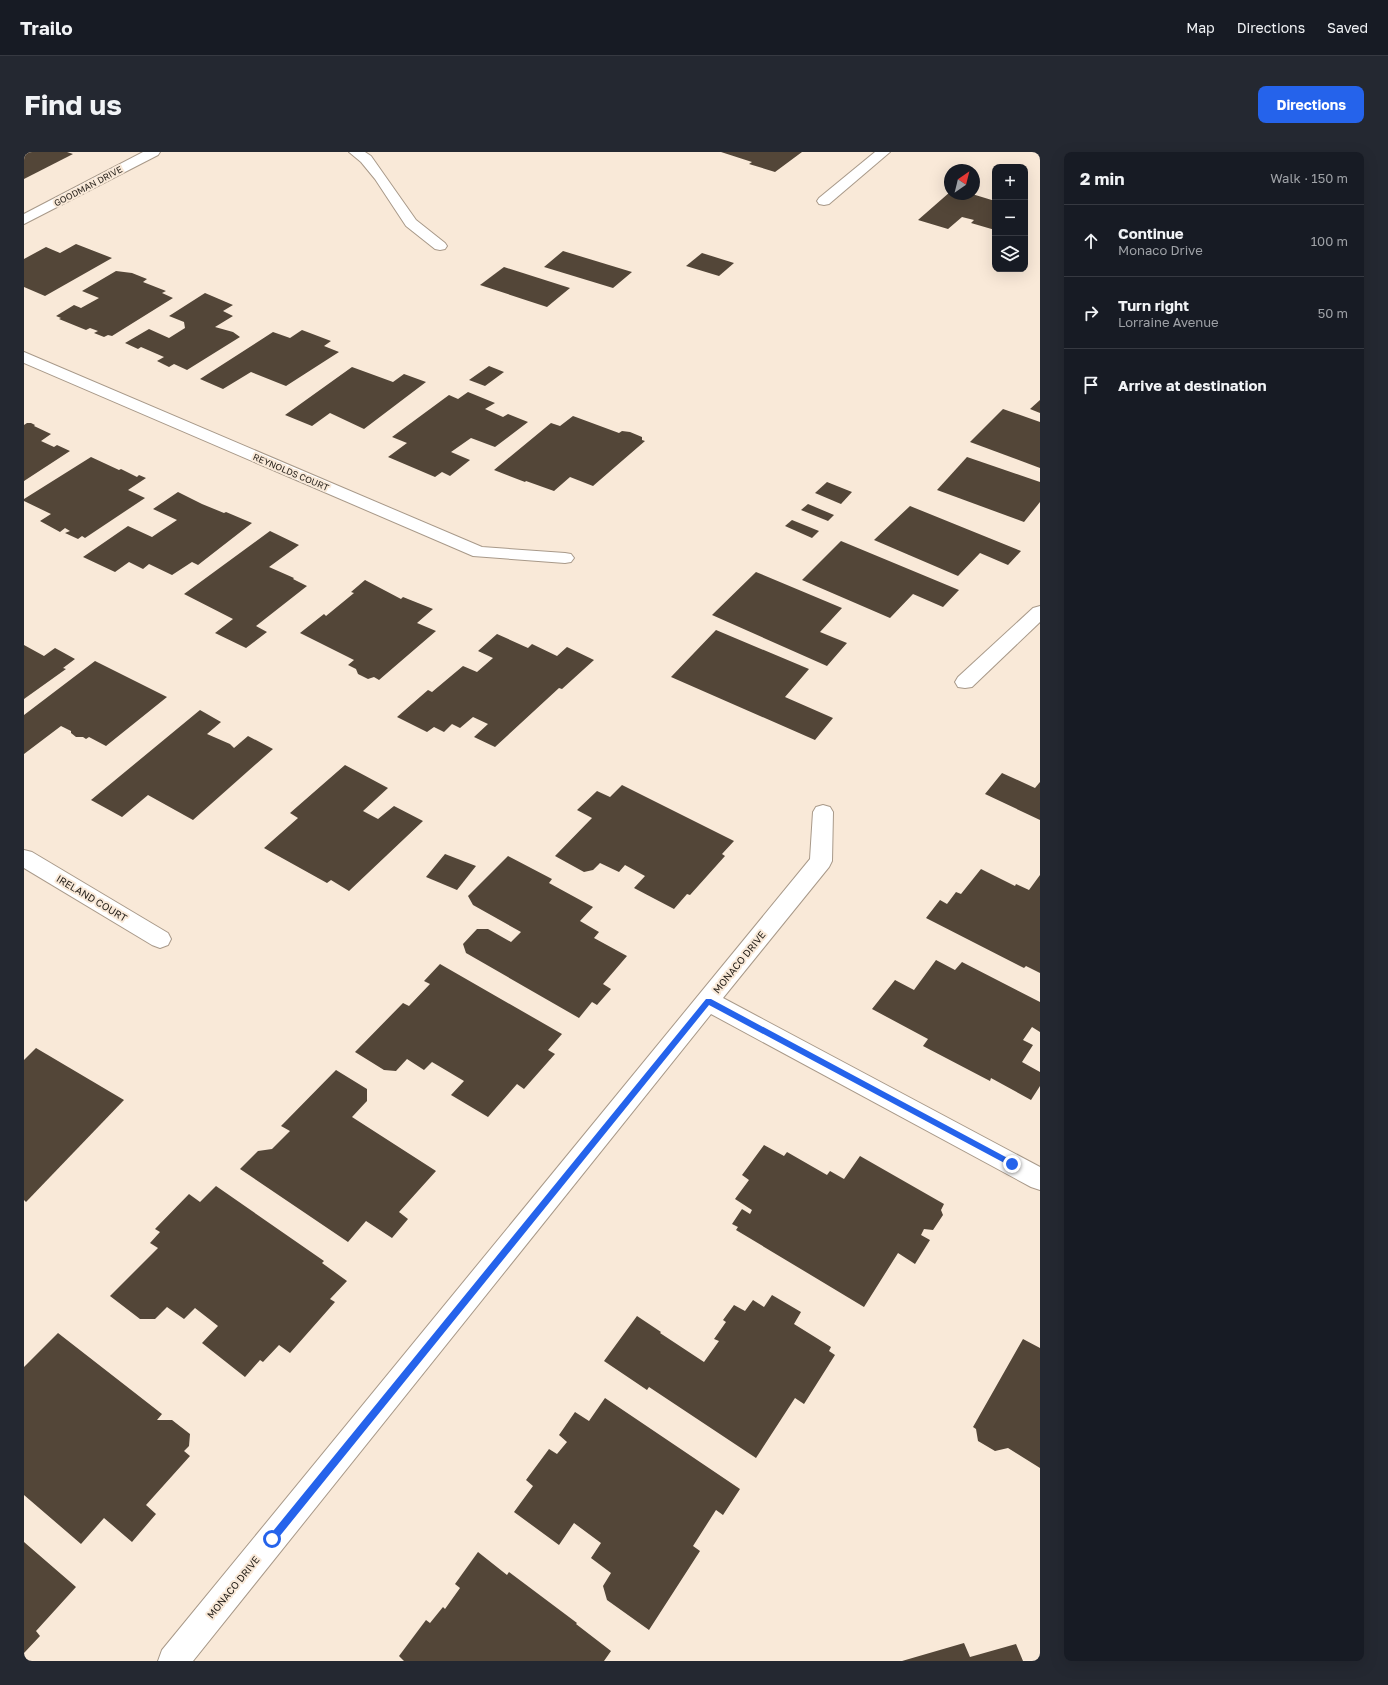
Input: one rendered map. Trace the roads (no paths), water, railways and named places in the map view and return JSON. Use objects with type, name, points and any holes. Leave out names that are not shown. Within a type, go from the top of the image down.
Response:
[{"type":"street","name":"GOODMAN DRIVE","points":[[24,220],[153,152]]},
{"type":"street","points":[[356,152],[366,159],[380,177],[411,223],[440,246]]},
{"type":"street","points":[[824,201],[883,152]]},
{"type":"street","name":"REYNOLDS COURT","points":[[24,357],[479,552],[565,558]]},
{"type":"street","points":[[965,682],[1040,612]]},
{"type":"street","name":"MONACO DRIVE","points":[[173,1661],[821,861],[823,812]]},
{"type":"street","name":"IRELAND COURT","points":[[24,858],[160,939]]},
{"type":"street","points":[[708,1001],[1040,1179]]}]
